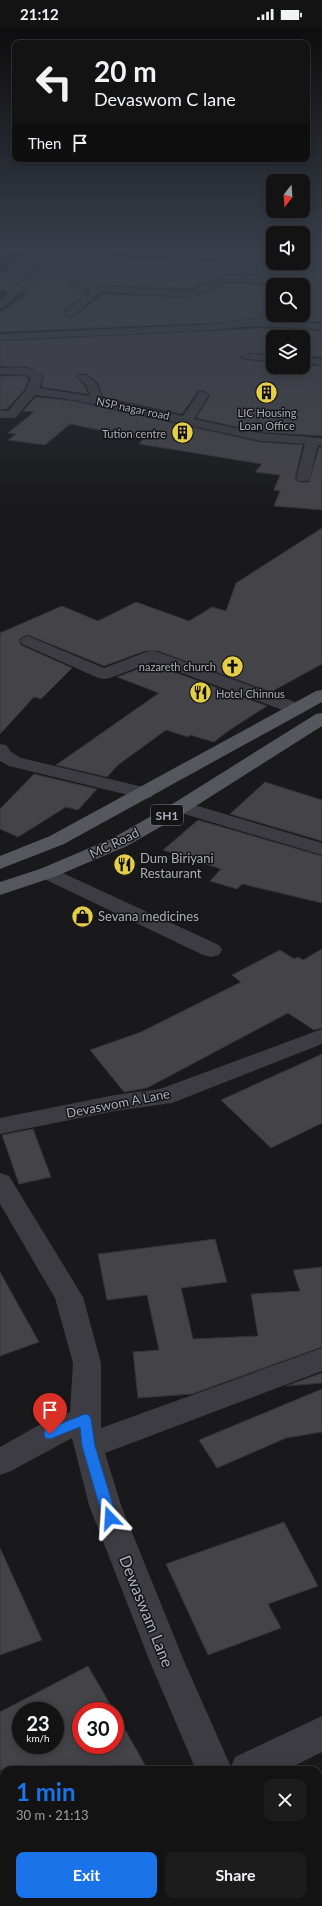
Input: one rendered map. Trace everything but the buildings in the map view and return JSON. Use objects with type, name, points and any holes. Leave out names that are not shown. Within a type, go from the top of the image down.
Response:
[{"type":"main road","name":"SH1","points":[[0,863],[57,840],[322,695]]},
{"type":"main road","name":"MC Road","points":[[0,889],[47,873],[120,842],[181,806],[322,718]]},
{"type":"street","points":[[0,336],[50,336]]},
{"type":"street","points":[[248,357],[266,358]]},
{"type":"street","points":[[310,361],[322,362]]},
{"type":"street","points":[[0,370],[21,371],[33,374],[37,378],[32,391],[10,415],[0,414]]},
{"type":"street","points":[[83,377],[90,381],[97,401]]},
{"type":"street","name":"NSP nagar road","points":[[32,391],[97,401],[260,437],[317,442]]},
{"type":"street","points":[[187,420],[203,395]]},
{"type":"street","points":[[303,478],[317,442]]},
{"type":"street","points":[[28,641],[104,674],[152,656],[297,709]]},
{"type":"street","points":[[0,748],[5,756],[15,762],[145,793]]},
{"type":"street","points":[[181,806],[322,849]]},
{"type":"street","points":[[47,873],[211,950]]},
{"type":"street","name":"Devaswom A Lane","points":[[0,1126],[115,1103],[164,1096],[322,1036]]},
{"type":"street","name":"Dewaswam Lane","points":[[0,1182],[69,1297],[87,1363],[86,1433],[105,1505],[167,1662],[212,1766]]},
{"type":"street","points":[[0,1462],[50,1434],[86,1433],[322,1359]]},
{"type":"street","points":[[256,1766],[322,1733]]},
{"type":"place","name":"LIC Housing Loan Office","points":[[267,392]]},
{"type":"place","name":"Tution centre","points":[[182,433]]},
{"type":"place","name":"nazareth church","points":[[232,666]]},
{"type":"place","name":"Hotel Chinnus","points":[[201,693]]},
{"type":"place","name":"Dum Biriyani Restaurant","points":[[125,865]]},
{"type":"place","name":"Sevana medicines","points":[[83,916]]},
{"type":"route","points":[[50,1434],[85,1419],[88,1446],[110,1518]]}]
